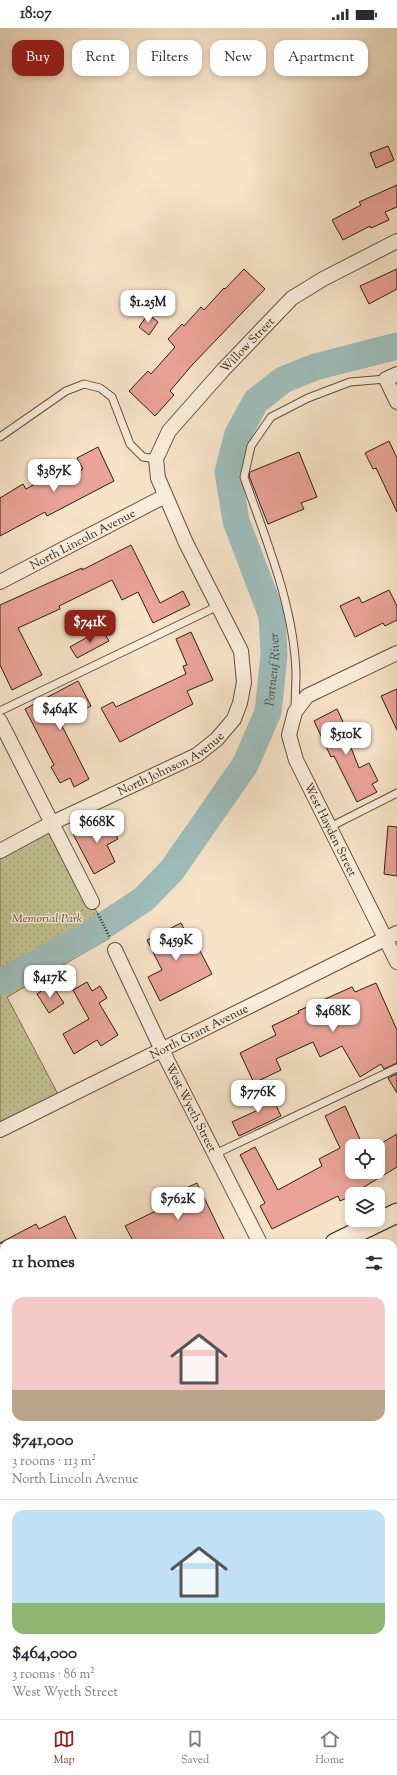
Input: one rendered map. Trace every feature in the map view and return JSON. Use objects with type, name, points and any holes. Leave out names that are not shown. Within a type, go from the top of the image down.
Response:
[{"type":"street","name":"Willow Street","points":[[156,459],[169,431],[223,370],[292,298],[323,279],[397,241]]},
{"type":"street","points":[[391,376],[397,402]]},
{"type":"street","points":[[156,459],[158,478],[165,496],[186,543],[218,606]]},
{"type":"street","name":"North Lincoln Avenue","points":[[0,582],[165,496]]},
{"type":"street","name":"North Johnson Avenue","points":[[0,851],[52,823],[197,755],[221,734],[234,719],[240,703],[244,682],[241,651],[218,606]]},
{"type":"street","name":"West Hayden Street","points":[[397,653],[307,696],[294,712],[289,736],[296,760],[330,827],[391,936],[397,962]]},
{"type":"street","points":[[0,721],[94,905]]},
{"type":"street","name":"North Grant Avenue","points":[[0,1130],[391,936]]},
{"type":"street","name":"West Wyeth Street","points":[[112,944],[162,1050],[258,1239]]},
{"type":"street","points":[[343,1239],[397,1212]]},
{"type":"lane","points":[[294,712],[296,673],[290,628],[279,578],[244,477],[245,466],[252,446],[271,418],[308,398],[350,382],[391,376]]},
{"type":"lane","points":[[0,437],[66,391],[84,384],[100,388],[112,397],[130,444],[143,457],[156,459]]},
{"type":"lane","points":[[0,711],[218,606]]},
{"type":"lane","points":[[330,827],[397,793]]},
{"type":"lane","points":[[215,1154],[397,1068]]},
{"type":"path","points":[[94,905],[112,944]]},
{"type":"green space","name":"Memorial Park","points":[[52,823],[110,938],[7,997],[61,1100],[0,1130],[0,851]]},
{"type":"building","points":[[388,146],[394,160],[376,168],[370,153]]},
{"type":"building","points":[[397,185],[397,207],[385,212],[389,220],[371,228],[370,226],[343,240],[332,220],[361,205],[359,202]]},
{"type":"building","points":[[244,269],[265,289],[193,364],[170,391],[174,395],[155,416],[129,391],[148,371],[151,374],[175,347],[168,339],[182,324],[184,326],[201,307],[204,310]]},
{"type":"building","points":[[397,269],[397,289],[369,304],[360,286]]},
{"type":"building","points":[[148,314],[158,322],[149,335],[139,327]]},
{"type":"building","points":[[389,441],[397,458],[397,512],[376,468],[373,469],[365,453]]},
{"type":"building","points":[[98,447],[114,481],[47,516],[45,512],[0,536],[0,498],[23,484],[26,489],[50,476],[55,484],[83,469],[77,458]]},
{"type":"building","points":[[299,452],[317,497],[301,503],[304,509],[268,524],[249,476],[250,472]]},
{"type":"building","points":[[131,545],[160,603],[183,591],[190,605],[153,623],[138,592],[122,600],[112,580],[59,606],[60,609],[18,628],[42,675],[12,690],[0,665],[0,605],[82,568],[82,570]]},
{"type":"building","points":[[389,590],[397,606],[397,620],[385,626],[383,623],[355,637],[340,606],[359,597],[362,603]]},
{"type":"building","points":[[102,629],[109,641],[77,658],[70,647]]},
{"type":"building","points":[[191,632],[213,680],[187,691],[193,704],[120,742],[101,708],[113,702],[116,707],[186,674],[183,666],[187,665],[176,639]]},
{"type":"building","points":[[78,681],[91,706],[60,722],[89,779],[74,787],[70,778],[60,783],[51,767],[54,765],[25,709]]},
{"type":"building","points":[[397,689],[397,730],[381,696]]},
{"type":"building","points":[[337,709],[345,726],[343,727],[359,768],[369,763],[378,781],[372,784],[377,792],[357,802],[334,756],[331,757],[314,721]]},
{"type":"building","points":[[107,817],[118,839],[107,845],[115,862],[94,874],[73,834]]},
{"type":"building","points":[[388,826],[397,827],[397,876],[384,874]]},
{"type":"building","points":[[181,923],[196,952],[200,951],[212,974],[160,1001],[148,977],[162,970],[147,940]]},
{"type":"building","points":[[87,982],[92,991],[100,986],[107,998],[99,1003],[118,1035],[101,1046],[97,1040],[74,1054],[63,1034],[89,1019],[73,990]]},
{"type":"building","points":[[376,983],[397,1030],[397,1063],[384,1069],[381,1064],[360,1077],[342,1046],[320,1057],[313,1042],[276,1059],[281,1070],[254,1083],[240,1053],[276,1035],[272,1026],[299,1013],[298,1011],[352,987],[355,992]]},
{"type":"building","points":[[51,984],[64,1003],[49,1013],[37,994]]},
{"type":"building","points":[[397,1074],[397,1093],[388,1078]]},
{"type":"building","points":[[269,1090],[281,1116],[239,1136],[232,1122],[258,1110],[252,1098]]},
{"type":"building","points":[[345,1106],[360,1139],[345,1139],[345,1179],[377,1179],[364,1187],[345,1187],[345,1199],[340,1201],[338,1196],[272,1229],[260,1206],[265,1203],[240,1155],[255,1147],[278,1190],[322,1166],[319,1159],[340,1148],[325,1116]]},
{"type":"building","points":[[397,1134],[397,1167],[385,1174],[385,1141]]},
{"type":"building","points":[[197,1183],[224,1239],[132,1239],[125,1226],[162,1208],[158,1201]]},
{"type":"building","points":[[65,1216],[76,1239],[8,1239],[36,1224],[39,1229]]},
{"type":"waterway","name":"Portneuf River","points":[[0,982],[88,936],[144,899],[172,870],[245,765],[268,712],[274,655],[272,616],[236,521],[228,472],[238,434],[256,401],[283,380],[315,367],[397,346]]}]
